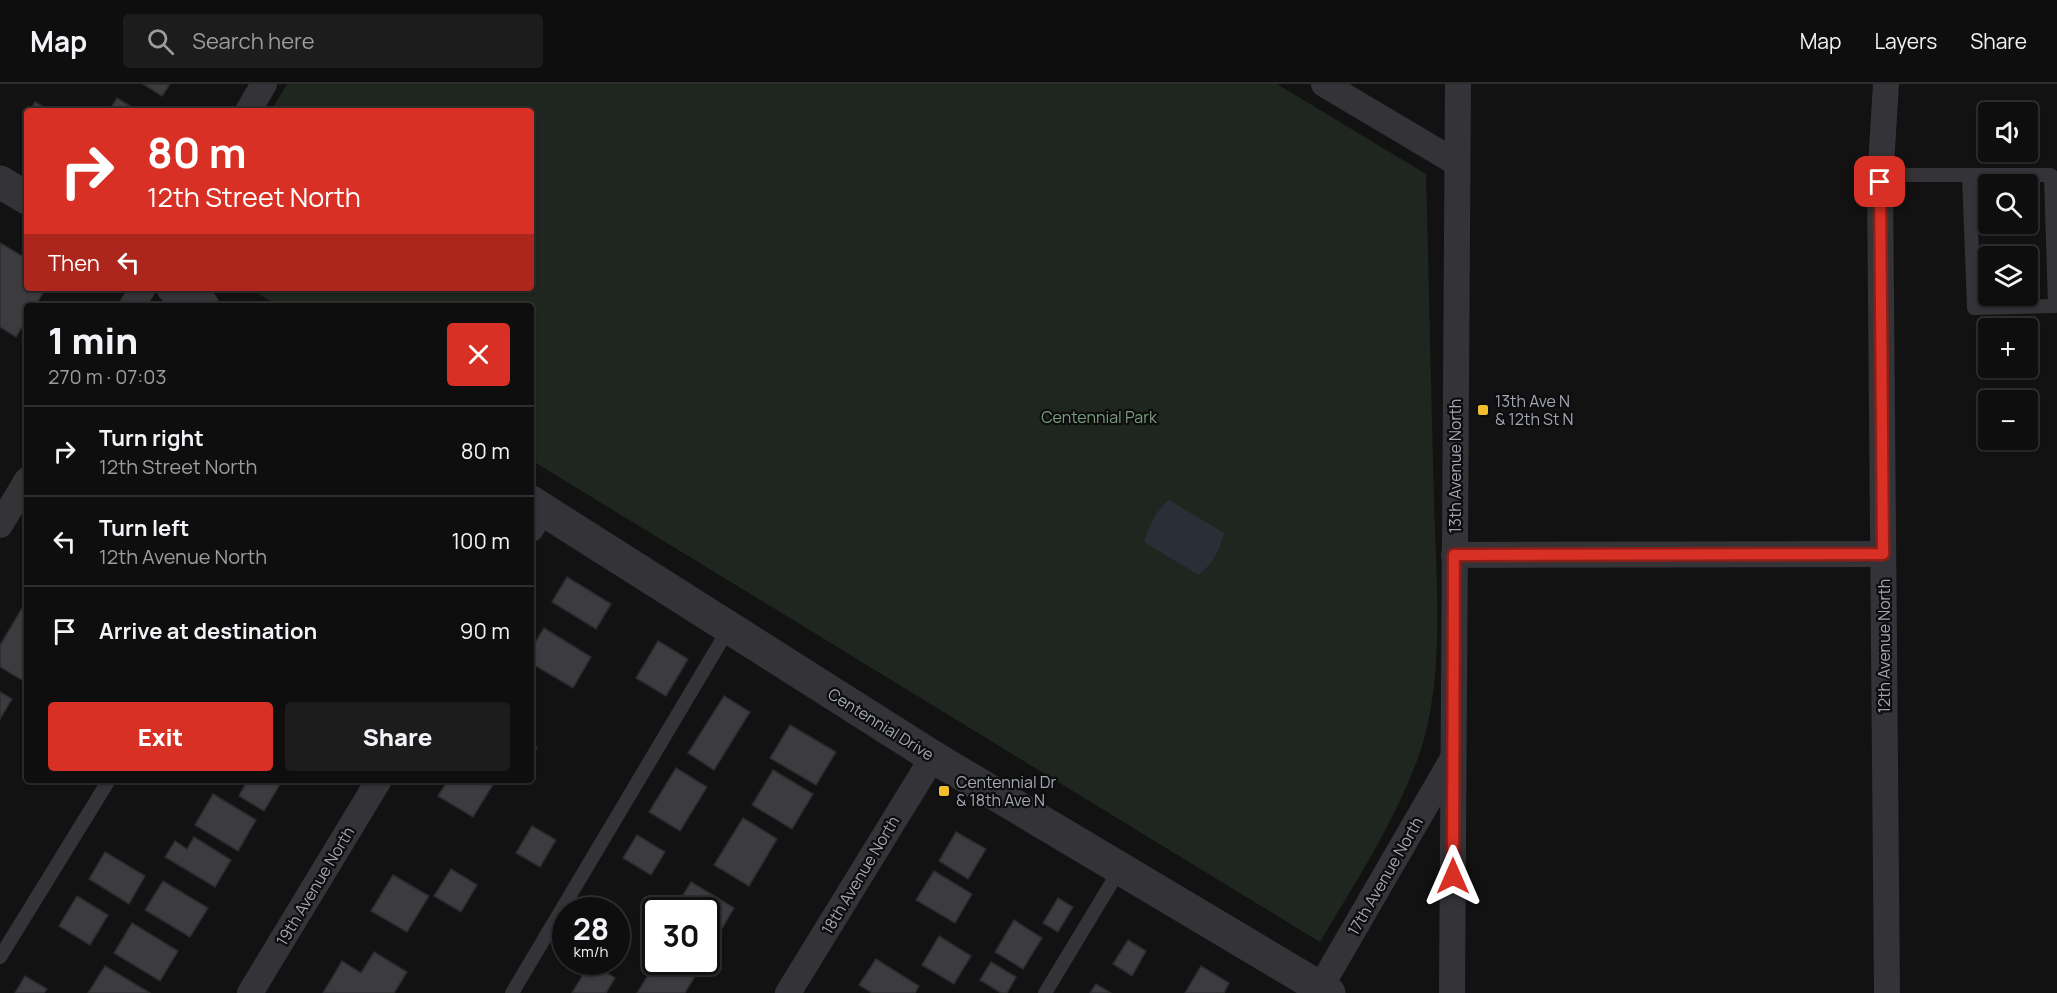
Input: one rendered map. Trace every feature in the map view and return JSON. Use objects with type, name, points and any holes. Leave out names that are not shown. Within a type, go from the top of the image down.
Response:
[{"type":"street","points":[[250,108],[264,84]]},
{"type":"street","points":[[1324,84],[1457,163]]},
{"type":"street","name":"13th Avenue North","points":[[1452,993],[1458,84]]},
{"type":"street","name":"12th Avenue North","points":[[1886,84],[1880,175],[1887,993]]},
{"type":"street","points":[[0,182],[24,196]]},
{"type":"street","points":[[178,291],[198,303]]},
{"type":"street","points":[[0,525],[24,485]]},
{"type":"street","name":"Centennial Drive","points":[[535,514],[729,628],[933,757],[1322,992]]},
{"type":"street","points":[[1454,555],[1883,554]]},
{"type":"street","name":"18th Avenue North","points":[[788,993],[933,757]]},
{"type":"street","name":"17th Avenue North","points":[[1322,992],[1453,758]]},
{"type":"street","name":"19th Avenue North","points":[[250,993],[377,783]]},
{"type":"lane","points":[[1880,175],[1969,175],[2051,175],[2055,306],[1974,308],[1969,175]]},
{"type":"lane","points":[[512,993],[729,628]]},
{"type":"lane","points":[[0,957],[107,783]]},
{"type":"lane","points":[[1045,993],[1120,869]]},
{"type":"green space","name":"Centennial Park","points":[[287,84],[1277,84],[1426,174],[1437,597],[1433,696],[1418,758],[1397,806],[1320,942],[534,462],[534,303],[273,303],[254,291],[534,291],[534,108],[273,108]]},
{"type":"shaded area","points":[[1169,500],[1224,533],[1215,556],[1199,575],[1144,542],[1153,519]]},
{"type":"building","points":[[143,84],[170,84],[162,96]]},
{"type":"building","points":[[117,98],[133,108],[111,108]]},
{"type":"building","points":[[35,102],[46,108],[32,108]]},
{"type":"building","points":[[0,243],[24,257],[24,291],[44,291],[37,303],[24,303],[24,324],[16,337],[0,327]]},
{"type":"building","points":[[567,577],[611,604],[596,629],[552,602]]},
{"type":"building","points":[[24,605],[24,681],[0,667],[0,645]]},
{"type":"building","points":[[544,628],[591,657],[573,688],[534,665],[534,645]]},
{"type":"building","points":[[658,641],[688,659],[666,696],[636,678]]},
{"type":"building","points":[[0,692],[12,699],[0,719]]},
{"type":"building","points":[[724,696],[750,712],[714,770],[688,753]]},
{"type":"building","points":[[790,725],[836,752],[816,785],[770,758]]},
{"type":"building","points":[[676,768],[707,787],[680,831],[649,812]]},
{"type":"building","points":[[773,770],[813,794],[792,829],[752,805]]},
{"type":"building","points":[[246,783],[281,783],[264,811],[239,796]]},
{"type":"building","points":[[446,783],[494,783],[473,817],[438,796]]},
{"type":"building","points":[[213,794],[256,820],[238,851],[195,825]]},
{"type":"building","points":[[743,818],[777,839],[749,886],[714,865]]},
{"type":"building","points":[[532,826],[556,840],[540,867],[516,853]]},
{"type":"building","points":[[956,832],[986,849],[968,879],[939,861]]},
{"type":"building","points":[[637,835],[665,852],[651,875],[623,858]]},
{"type":"building","points":[[194,837],[231,860],[215,887],[165,857],[175,841],[187,849]]},
{"type":"building","points":[[105,852],[145,876],[129,904],[89,879]]},
{"type":"building","points":[[451,869],[477,885],[461,912],[434,896]]},
{"type":"building","points":[[934,871],[972,894],[955,923],[916,900]]},
{"type":"building","points":[[393,875],[429,896],[407,932],[371,911]]},
{"type":"building","points":[[163,881],[208,908],[190,937],[145,910]]},
{"type":"building","points":[[691,882],[716,897],[682,897]]},
{"type":"building","points":[[77,896],[108,915],[90,945],[59,926]]},
{"type":"building","points":[[1058,898],[1073,907],[1058,932],[1043,923]]},
{"type":"building","points":[[720,900],[734,908],[720,932]]},
{"type":"building","points":[[1014,920],[1042,938],[1023,969],[995,952]]},
{"type":"building","points":[[132,923],[178,951],[160,981],[114,953]]},
{"type":"building","points":[[939,936],[971,956],[954,984],[922,965]]},
{"type":"building","points":[[1128,940],[1146,951],[1132,976],[1113,964]]},
{"type":"building","points":[[374,952],[407,972],[394,993],[323,993],[342,961],[361,973]]},
{"type":"building","points":[[876,959],[919,986],[915,993],[872,993],[859,985]]},
{"type":"building","points":[[991,962],[1016,977],[1007,993],[1001,993],[980,980]]},
{"type":"building","points":[[105,966],[150,993],[88,993]]},
{"type":"building","points":[[1201,966],[1229,983],[1224,993],[1185,993]]},
{"type":"building","points":[[583,975],[610,975],[615,978],[606,993],[572,993]]},
{"type":"building","points":[[648,975],[696,975],[685,993],[637,993]]},
{"type":"building","points":[[25,976],[47,989],[44,993],[15,993]]},
{"type":"building","points":[[1096,984],[1111,993],[1090,993]]},
{"type":"place","name":"13th Ave N & 12th St N","points":[[1483,410]]},
{"type":"place","name":"Centennial Dr & 18th Ave N","points":[[944,791]]},
{"type":"route","points":[[1453,876],[1454,555],[1883,554],[1880,182]]}]
